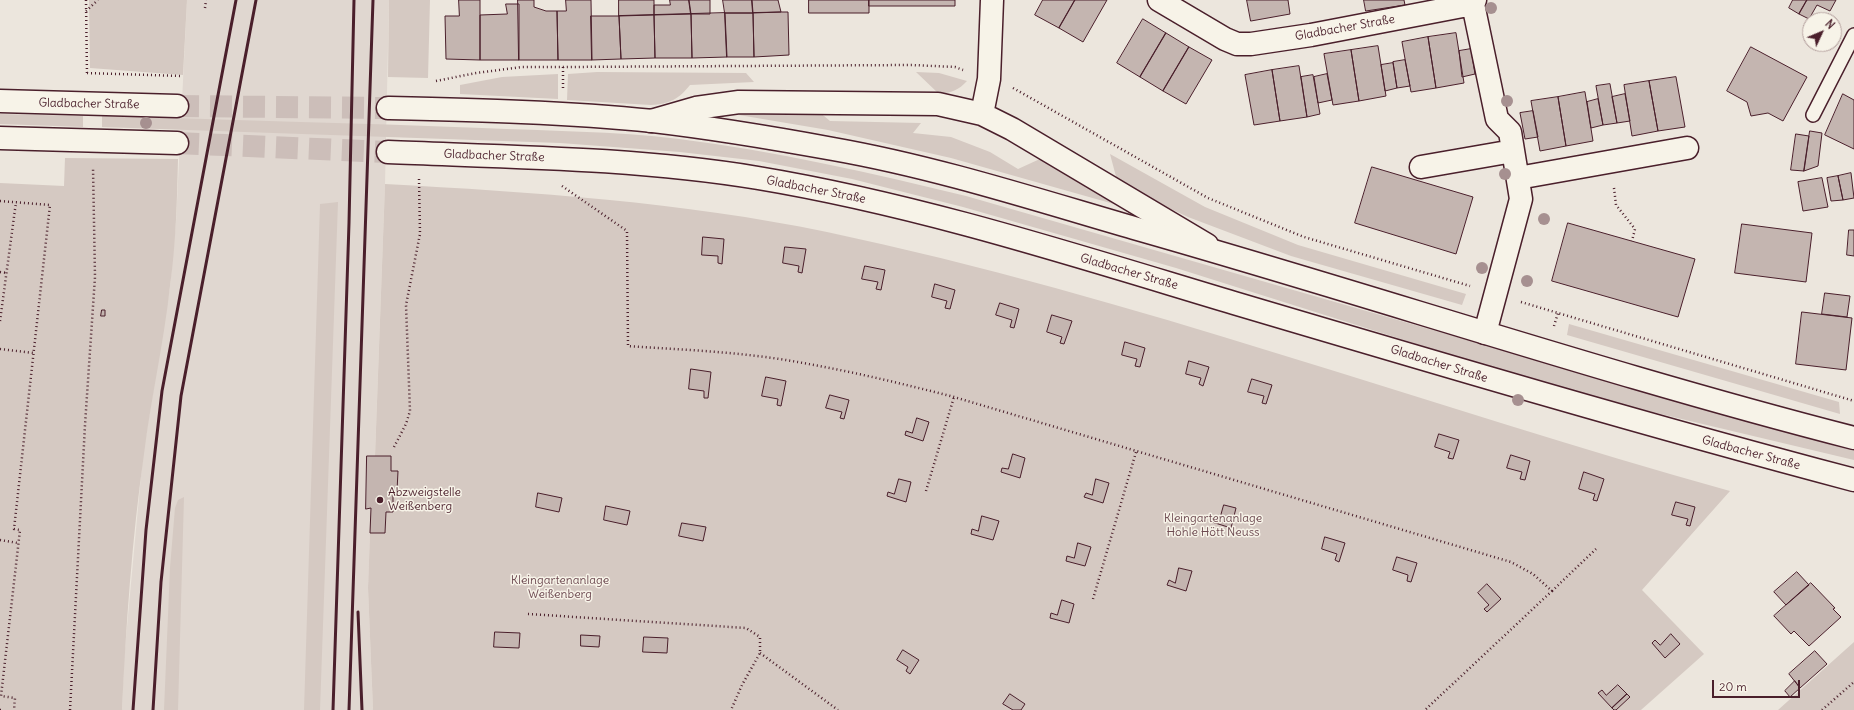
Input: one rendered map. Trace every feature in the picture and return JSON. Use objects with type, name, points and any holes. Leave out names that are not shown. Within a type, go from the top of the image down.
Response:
[{"type":"main road","points":[[982,114],[989,79],[992,0]]},
{"type":"main road","name":"Gladbacher Straße","points":[[1159,0],[1225,39],[1237,44],[1251,44],[1311,35],[1446,5],[1474,2],[1497,119],[1510,132],[1521,199],[1485,333]]},
{"type":"main road","name":"Gladbacher Straße","points":[[0,101],[177,106]]},
{"type":"main road","points":[[651,121],[696,108],[739,102],[938,104],[982,114],[1012,129],[1220,252]]},
{"type":"main road","points":[[388,108],[562,114],[651,121],[837,149],[940,172],[1220,252],[1485,333],[1854,438]]},
{"type":"main road","points":[[0,138],[177,143]]},
{"type":"main road","points":[[1518,178],[1687,148]]},
{"type":"main road","points":[[1421,167],[1513,151]]},
{"type":"main road","name":"Gladbacher Straße","points":[[388,152],[580,160],[668,166],[755,178],[834,192],[936,215],[1534,392],[1705,441],[1854,480]]},
{"type":"lane","points":[[1813,115],[1854,36]]},
{"type":"path","points":[[86,0],[86,73],[90,104]]},
{"type":"path","points":[[86,12],[98,0]]},
{"type":"path","points":[[205,8],[206,0]]},
{"type":"path","points":[[433,81],[476,73],[522,68],[563,66],[912,65],[955,67],[1020,90],[1208,198],[1304,237],[1854,401]]},
{"type":"path","points":[[86,73],[181,76]]},
{"type":"path","points":[[70,710],[85,424],[95,277],[92,140]]},
{"type":"path","points":[[1610,162],[1616,205],[1635,229],[1632,241]]},
{"type":"path","points":[[394,447],[406,424],[410,411],[406,305],[420,234],[419,177]]},
{"type":"path","points":[[558,183],[627,231],[628,346],[734,353],[802,363],[880,378],[954,397],[1511,562],[1533,574],[1552,591]]},
{"type":"path","points":[[0,201],[50,205],[14,529],[20,530],[1,696],[15,698],[14,710]]},
{"type":"path","points":[[0,320],[16,202]]},
{"type":"path","points":[[0,272],[7,273]]},
{"type":"path","points":[[0,349],[34,353]]},
{"type":"path","points":[[926,491],[954,397]]},
{"type":"path","points":[[1093,599],[1136,452]]},
{"type":"path","points":[[0,540],[18,543]]},
{"type":"path","points":[[1425,710],[1596,549]]},
{"type":"path","points":[[528,614],[746,628],[760,637],[760,653],[742,685],[731,710]]},
{"type":"path","points":[[760,653],[838,710]]},
{"type":"path","points":[[1822,710],[1854,682]]},
{"type":"shaded area","points":[[187,0],[389,0],[385,184],[375,455],[391,456],[398,471],[397,491],[394,491],[393,512],[386,512],[385,533],[370,533],[368,588],[373,710],[122,710],[124,659],[143,454],[170,286],[176,222]]},
{"type":"green space","points":[[89,0],[187,0],[183,75],[90,68]]},
{"type":"green space","points":[[389,0],[430,0],[428,78],[388,77]]},
{"type":"green space","points":[[597,72],[746,73],[754,82],[690,85],[682,94],[673,100],[651,105],[567,100],[568,74]]},
{"type":"green space","points":[[916,72],[939,73],[967,81],[961,87],[947,93],[939,94]]},
{"type":"green space","points":[[558,74],[558,99],[460,94],[460,85],[502,77]]},
{"type":"green space","points":[[817,110],[830,121],[921,123],[913,133],[951,137],[990,152],[1018,169],[1042,158],[1128,208],[951,158],[828,130],[739,115],[738,111]]},
{"type":"green space","points":[[0,114],[83,116],[83,127],[0,124]]},
{"type":"green space","points":[[102,116],[605,133],[679,139],[787,156],[966,196],[1854,451],[1854,460],[1606,401],[1518,376],[1176,268],[963,207],[852,179],[759,161],[680,152],[560,143],[102,127]]},
{"type":"green space","points":[[1110,154],[1205,207],[1298,245],[1466,294],[1462,305],[1291,256],[1188,217],[1118,184]]},
{"type":"green space","points":[[65,158],[178,159],[174,254],[136,517],[122,710],[0,710],[0,183],[64,186]]},
{"type":"green space","name":"Kleingartenanlage Hohle Hött Neuss","points":[[385,184],[552,195],[718,213],[827,232],[942,258],[1168,320],[1505,424],[1730,491],[1642,590],[1704,654],[1641,710],[373,710],[368,588],[370,533],[385,533],[386,512],[393,512],[393,491],[397,490],[398,471],[391,471],[391,456],[375,456]]},
{"type":"green space","points":[[338,202],[320,710],[304,710],[320,204]]},
{"type":"green space","points":[[1569,324],[1839,402],[1840,414],[1567,335]]},
{"type":"green space","points":[[184,497],[178,710],[164,710],[170,568],[175,508],[178,500]]},
{"type":"green space","points":[[1854,642],[1854,710],[1778,710]]},
{"type":"building","points":[[459,0],[480,0],[480,60],[446,59],[445,16],[459,16]]},
{"type":"building","points":[[518,0],[534,0],[534,7],[546,11],[557,11],[558,60],[519,60]]},
{"type":"building","points":[[566,0],[591,0],[592,60],[558,60],[557,11],[566,11]]},
{"type":"building","points":[[619,0],[654,0],[654,15],[619,16]]},
{"type":"building","points":[[670,0],[689,0],[691,14],[654,15],[654,5],[670,5]]},
{"type":"building","points":[[689,0],[710,0],[710,14],[691,14]]},
{"type":"building","points":[[723,0],[752,0],[753,13],[725,13]]},
{"type":"building","points":[[752,0],[778,0],[781,12],[753,13]]},
{"type":"building","points":[[809,0],[869,0],[869,13],[809,13]]},
{"type":"building","points":[[869,0],[955,0],[955,6],[869,6]]},
{"type":"building","points":[[1043,0],[1075,0],[1059,28],[1035,15]]},
{"type":"building","points":[[1075,0],[1107,0],[1083,42],[1059,28]]},
{"type":"building","points":[[1247,0],[1288,0],[1290,14],[1251,21]]},
{"type":"building","points":[[1364,0],[1404,0],[1405,5],[1366,11]]},
{"type":"building","points":[[1793,0],[1807,0],[1799,14],[1789,8]]},
{"type":"building","points":[[1807,0],[1836,0],[1830,11],[1817,5],[1813,12],[1802,12],[1802,16],[1799,14]]},
{"type":"building","points":[[506,4],[519,4],[519,60],[480,60],[480,15],[507,14]]},
{"type":"building","points":[[788,12],[789,55],[754,57],[753,13]]},
{"type":"building","points":[[725,13],[753,13],[754,57],[727,57]]},
{"type":"building","points":[[725,13],[727,57],[692,58],[691,14]]},
{"type":"building","points":[[691,14],[692,58],[655,58],[654,15]]},
{"type":"building","points":[[654,15],[655,58],[621,59],[619,16]]},
{"type":"building","points":[[591,16],[619,16],[621,59],[592,60]]},
{"type":"building","points":[[1143,19],[1166,33],[1140,77],[1117,63]]},
{"type":"building","points":[[1166,33],[1189,47],[1163,91],[1140,77]]},
{"type":"building","points":[[1456,33],[1464,83],[1436,88],[1428,37]]},
{"type":"building","points":[[1428,37],[1436,88],[1411,92],[1402,42]]},
{"type":"building","points":[[1378,46],[1386,96],[1359,101],[1351,50]]},
{"type":"building","points":[[1189,47],[1212,60],[1186,104],[1163,91]]},
{"type":"building","points":[[1751,47],[1807,77],[1783,121],[1768,113],[1751,116],[1747,102],[1727,91]]},
{"type":"building","points":[[1471,49],[1475,74],[1462,77],[1459,51]]},
{"type":"building","points":[[1351,50],[1359,101],[1333,105],[1324,54]]},
{"type":"building","points":[[1405,60],[1410,86],[1397,88],[1393,62]]},
{"type":"building","points":[[1393,63],[1397,88],[1385,91],[1381,65]]},
{"type":"building","points":[[1299,66],[1307,117],[1280,121],[1272,70]]},
{"type":"building","points":[[1272,70],[1280,121],[1254,125],[1245,75]]},
{"type":"building","points":[[1327,74],[1332,100],[1318,103],[1314,77]]},
{"type":"building","points":[[1313,75],[1320,114],[1307,117],[1301,77]]},
{"type":"building","points":[[1676,77],[1685,127],[1658,131],[1649,81]]},
{"type":"building","points":[[1649,81],[1658,131],[1632,136],[1624,85]]},
{"type":"building","points":[[1610,84],[1617,123],[1603,125],[1596,86]]},
{"type":"building","points":[[1585,92],[1593,141],[1566,146],[1558,97]]},
{"type":"building","points":[[1625,94],[1630,121],[1617,123],[1612,97]]},
{"type":"building","points":[[1843,94],[1854,100],[1854,149],[1825,135]]},
{"type":"building","points":[[1558,97],[1566,146],[1540,151],[1531,101]]},
{"type":"building","points":[[1598,99],[1603,125],[1591,128],[1587,102]]},
{"type":"building","points":[[1533,111],[1538,137],[1525,139],[1520,113]]},
{"type":"building","points":[[1810,131],[1822,133],[1818,166],[1804,171]]},
{"type":"building","points":[[1796,134],[1809,136],[1804,171],[1791,170]]},
{"type":"building","points":[[1372,167],[1473,197],[1456,254],[1355,223]]},
{"type":"building","points":[[1851,173],[1854,198],[1843,200],[1838,176]]},
{"type":"building","points":[[1838,176],[1843,200],[1831,201],[1827,178]]},
{"type":"building","points":[[1822,178],[1828,207],[1803,211],[1798,182]]},
{"type":"building","points":[[1568,223],[1695,259],[1678,317],[1552,281]]},
{"type":"building","points":[[1742,224],[1812,233],[1806,282],[1735,273]]},
{"type":"building","points":[[1849,230],[1854,230],[1854,256],[1847,255]]},
{"type":"building","points":[[703,237],[724,239],[722,264],[718,263],[718,256],[702,255]]},
{"type":"building","points":[[785,247],[806,249],[802,273],[798,272],[799,266],[783,263]]},
{"type":"building","points":[[865,266],[885,270],[881,290],[876,289],[878,282],[862,279]]},
{"type":"building","points":[[935,284],[955,290],[950,309],[945,308],[947,301],[932,297]]},
{"type":"building","points":[[1825,293],[1850,296],[1847,317],[1822,314]]},
{"type":"building","points":[[1000,303],[1019,309],[1014,328],[1010,327],[1012,320],[996,315]]},
{"type":"building","points":[[102,310],[105,310],[105,316],[101,316]]},
{"type":"building","points":[[1802,312],[1852,318],[1846,370],[1796,364]]},
{"type":"building","points":[[1052,315],[1072,321],[1064,344],[1060,343],[1062,337],[1047,332]]},
{"type":"building","points":[[1125,342],[1145,348],[1140,367],[1135,366],[1137,359],[1122,355]]},
{"type":"building","points":[[1189,361],[1209,367],[1203,386],[1199,384],[1201,378],[1186,374]]},
{"type":"building","points":[[691,369],[711,372],[708,398],[704,398],[704,391],[689,389]]},
{"type":"building","points":[[766,377],[786,381],[781,406],[777,405],[778,399],[762,396]]},
{"type":"building","points":[[1252,379],[1272,385],[1266,404],[1262,403],[1264,396],[1248,392]]},
{"type":"building","points":[[830,395],[849,400],[844,419],[840,418],[842,412],[826,408]]},
{"type":"building","points":[[917,418],[929,422],[923,441],[905,435],[906,431],[912,433]]},
{"type":"building","points":[[1439,434],[1459,440],[1453,459],[1448,458],[1450,452],[1435,447]]},
{"type":"building","points":[[1013,454],[1025,458],[1020,478],[1001,472],[1002,468],[1008,469]]},
{"type":"building","points":[[1511,455],[1530,461],[1525,480],[1520,479],[1522,472],[1507,468]]},
{"type":"building","name":"Abzweigstelle Weißenberg","points":[[367,456],[391,456],[391,471],[398,471],[397,491],[393,491],[393,512],[386,512],[385,533],[370,533],[371,508],[366,509]]},
{"type":"building","points":[[1584,472],[1604,479],[1597,501],[1593,500],[1595,494],[1579,489]]},
{"type":"building","points":[[899,479],[911,482],[906,502],[887,496],[888,492],[894,494]]},
{"type":"building","points":[[1096,479],[1109,483],[1103,503],[1084,497],[1086,493],[1092,495]]},
{"type":"building","points":[[538,493],[562,498],[559,512],[536,507]]},
{"type":"building","points":[[1676,502],[1695,507],[1690,526],[1686,525],[1688,519],[1672,515]]},
{"type":"building","points":[[1224,505],[1236,508],[1231,528],[1212,522],[1213,518],[1219,520]]},
{"type":"building","points":[[606,506],[630,511],[627,525],[604,520]]},
{"type":"building","points":[[982,516],[999,521],[993,540],[971,534],[972,529],[978,531]]},
{"type":"building","points":[[682,523],[706,527],[703,541],[679,536]]},
{"type":"building","points":[[1325,537],[1345,543],[1339,562],[1335,560],[1337,554],[1322,549]]},
{"type":"building","points":[[1078,543],[1091,547],[1085,566],[1066,561],[1067,556],[1074,558]]},
{"type":"building","points":[[1397,557],[1417,563],[1411,582],[1407,581],[1408,575],[1393,570]]},
{"type":"building","points":[[1179,568],[1192,571],[1186,591],[1167,585],[1169,580],[1175,583]]},
{"type":"building","points":[[1797,572],[1809,585],[1786,605],[1774,592]]},
{"type":"building","points":[[1811,583],[1835,608],[1833,609],[1841,617],[1809,646],[1794,631],[1791,634],[1774,616]]},
{"type":"building","points":[[1487,584],[1501,599],[1487,612],[1484,609],[1489,605],[1478,593]]},
{"type":"building","points":[[1062,600],[1074,604],[1069,623],[1050,618],[1051,613],[1057,615]]},
{"type":"building","points":[[495,632],[520,633],[519,648],[494,647]]},
{"type":"building","points":[[1671,634],[1680,644],[1665,658],[1652,643],[1655,640],[1660,645]]},
{"type":"building","points":[[581,635],[600,636],[599,647],[581,646]]},
{"type":"building","points":[[644,637],[668,638],[667,653],[643,652]]},
{"type":"building","points":[[903,650],[919,660],[910,674],[906,671],[908,667],[897,660]]},
{"type":"building","points":[[1815,651],[1827,664],[1800,688],[1789,674]]},
{"type":"building","points":[[1795,681],[1800,688],[1790,697],[1785,691]]},
{"type":"building","points":[[1618,685],[1627,694],[1612,708],[1598,693],[1602,690],[1606,695]]},
{"type":"building","points":[[1010,694],[1025,704],[1021,710],[1013,710],[1003,704]]},
{"type":"building","points":[[1627,694],[1630,697],[1616,710],[1614,710],[1612,708]]},
{"type":"tunnel","points":[[177,106],[388,108]]},
{"type":"tunnel","points":[[177,143],[388,152]]},
{"type":"railway","points":[[133,710],[146,530],[162,391],[236,0]]},
{"type":"railway","points":[[153,710],[161,582],[181,396],[256,0]]},
{"type":"railway","points":[[333,710],[349,223],[354,0]]},
{"type":"railway","points":[[349,710],[373,0]]},
{"type":"railway","points":[[358,612],[362,710]]},
{"type":"place","name":"Abzweigstelle Weißenberg","points":[[380,500]]},
{"type":"park label","name":"Kleingartenanlage Weißenberg","points":[[560,588]]}]
